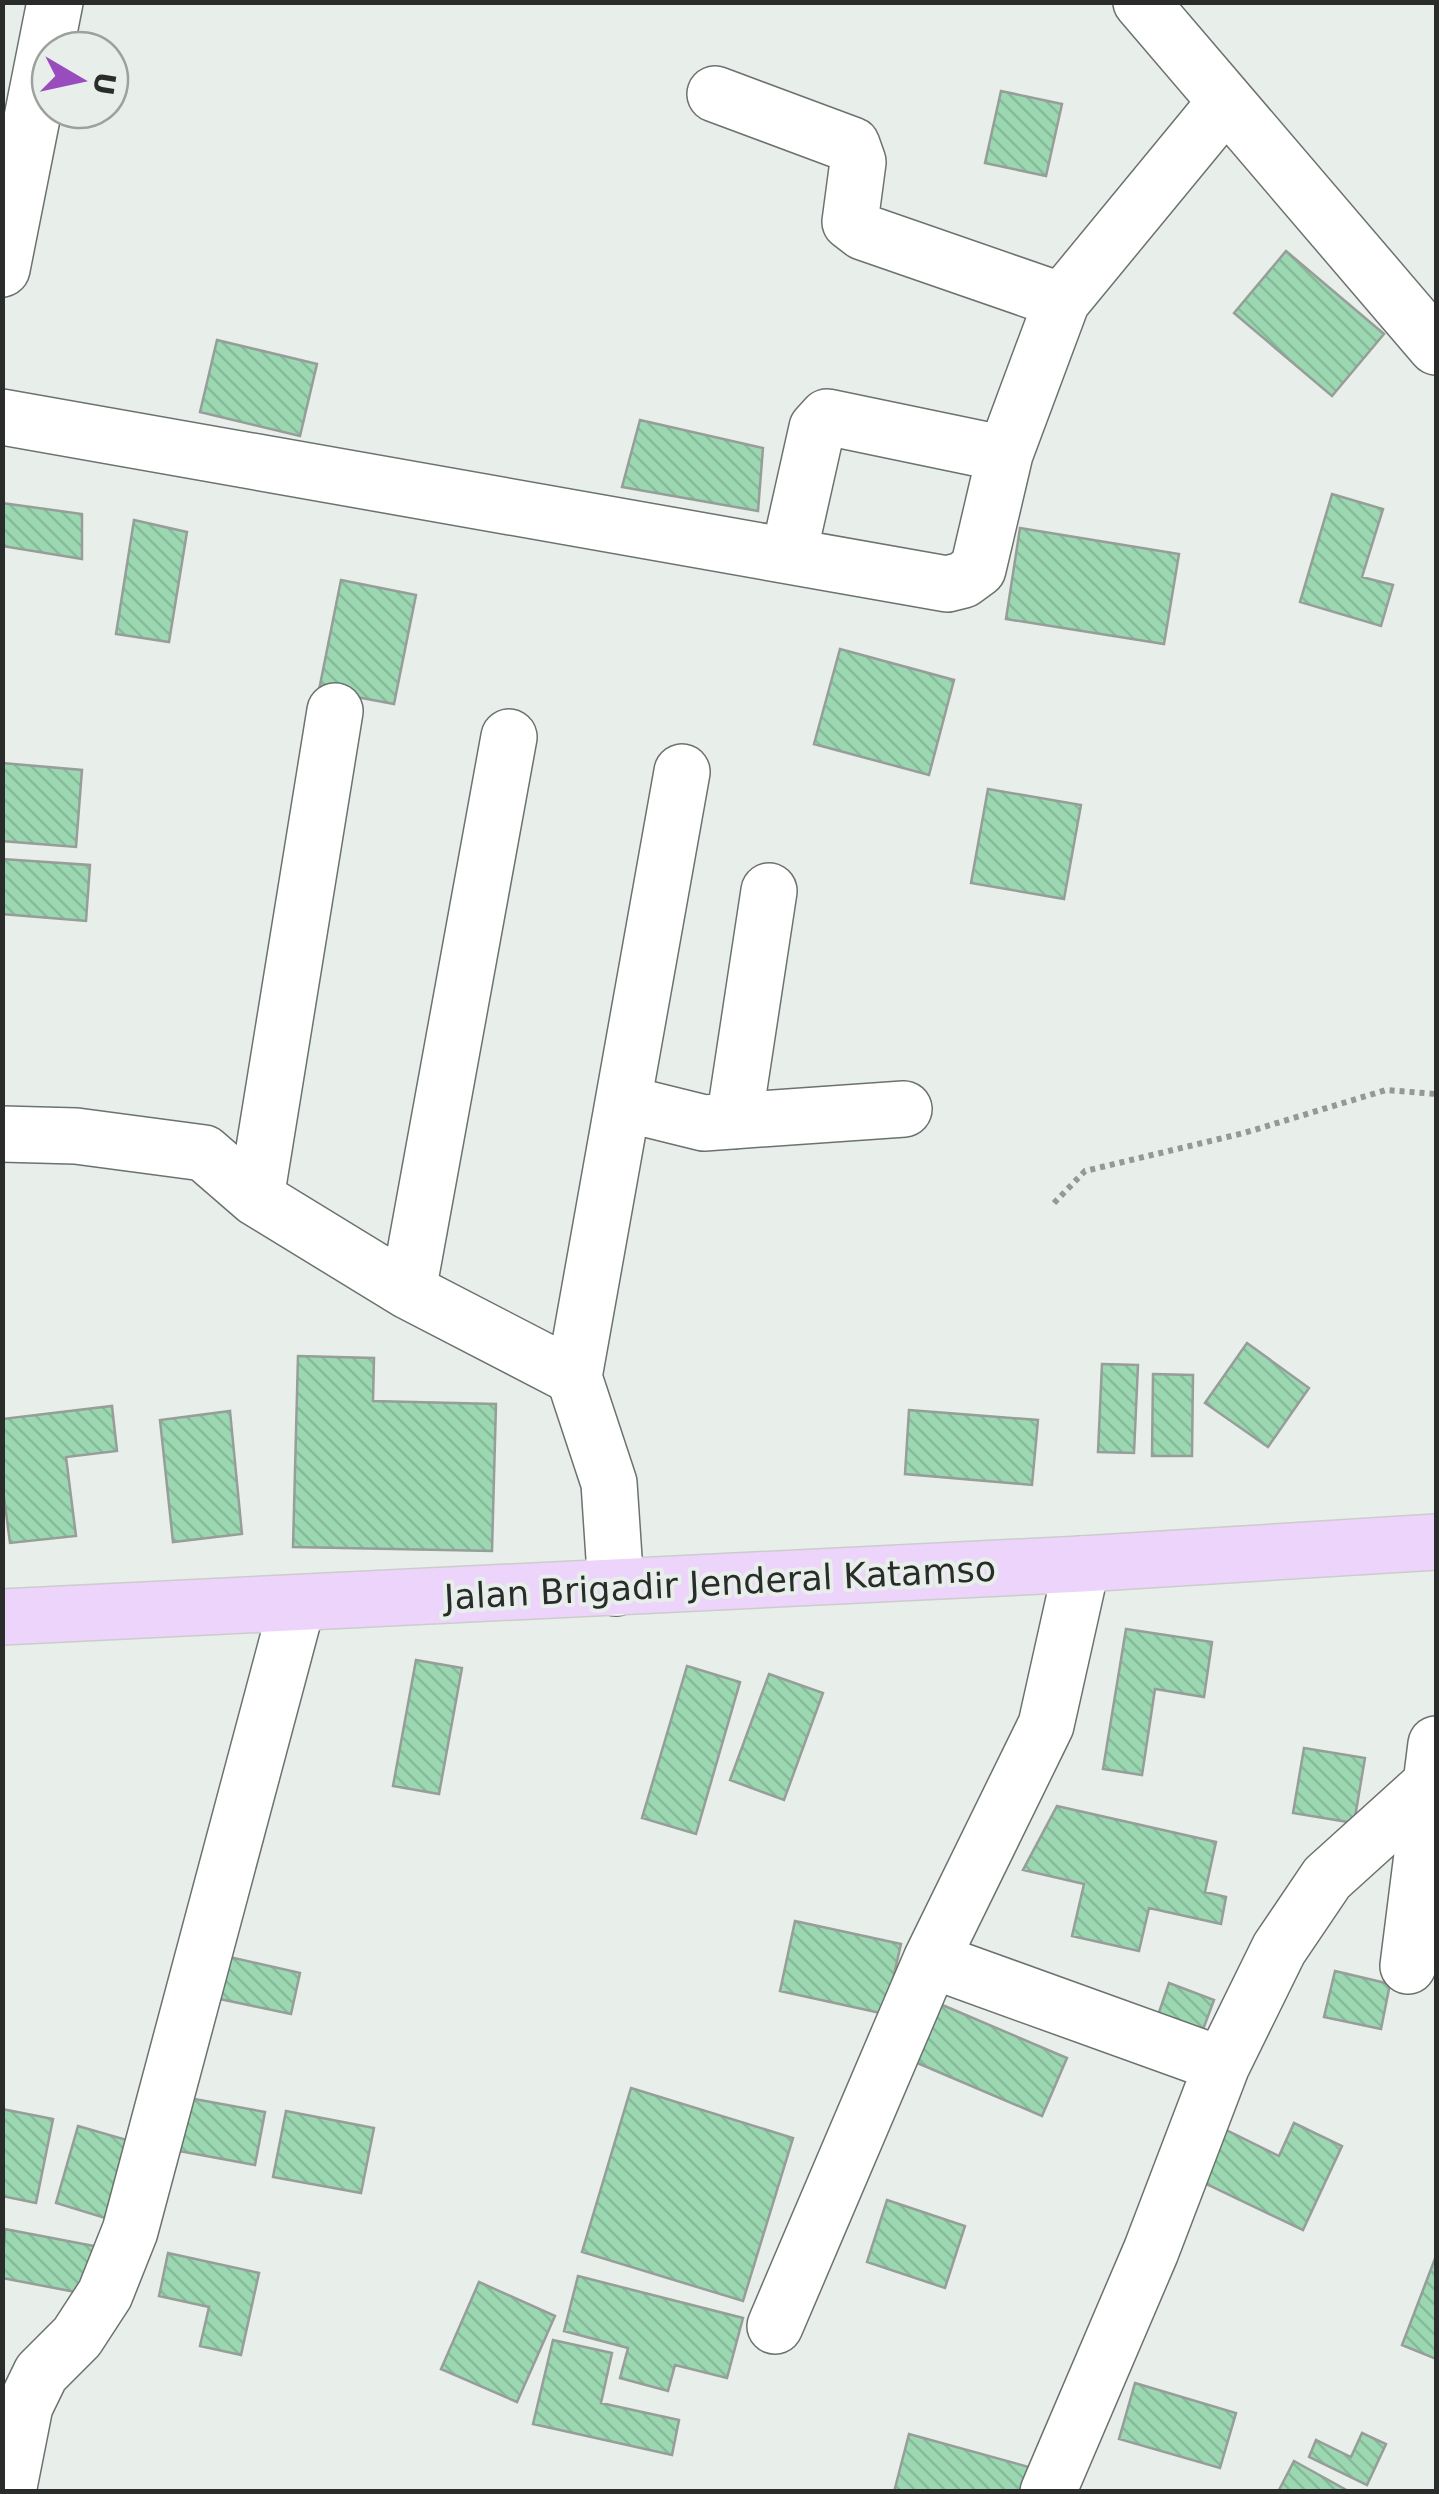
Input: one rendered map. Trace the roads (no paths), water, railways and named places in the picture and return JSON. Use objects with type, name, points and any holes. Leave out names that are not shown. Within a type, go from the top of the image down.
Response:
[{"type":"main road","name":"Jalan Brigadir Jenderal Katamso","points":[[2,1617],[1082,1564],[1436,1542]]},
{"type":"street","points":[[2,269],[55,2]]},
{"type":"street","points":[[1141,2],[1436,347]]},
{"type":"street","points":[[715,94],[852,145],[858,162],[850,222],[863,232],[1062,300]]},
{"type":"street","points":[[2,416],[947,584],[963,580],[978,569],[1005,454],[1062,300],[1225,103]]},
{"type":"street","points":[[789,554],[817,428],[826,417],[1005,454]]},
{"type":"street","points":[[256,1198],[334,712]]},
{"type":"street","points":[[408,1291],[509,737]]},
{"type":"street","points":[[616,1588],[609,1484],[574,1378],[682,772]]},
{"type":"street","points":[[734,1121],[769,891]]},
{"type":"street","points":[[623,1103],[704,1123],[904,1109]]},
{"type":"street","points":[[2,1134],[76,1136],[204,1153],[256,1198],[408,1291],[574,1378]]},
{"type":"street","points":[[775,2326],[931,1960],[1046,1725],[1082,1564]]},
{"type":"street","points":[[8,2492],[25,2406],[42,2373],[77,2337],[105,2294],[130,2231],[298,1604]]},
{"type":"street","points":[[1408,1966],[1434,1764]]},
{"type":"street","points":[[1048,2492],[1151,2251],[1222,2065],[1278,1949],[1327,1878],[1434,1764]]},
{"type":"street","points":[[931,1960],[1222,2065]]}]
